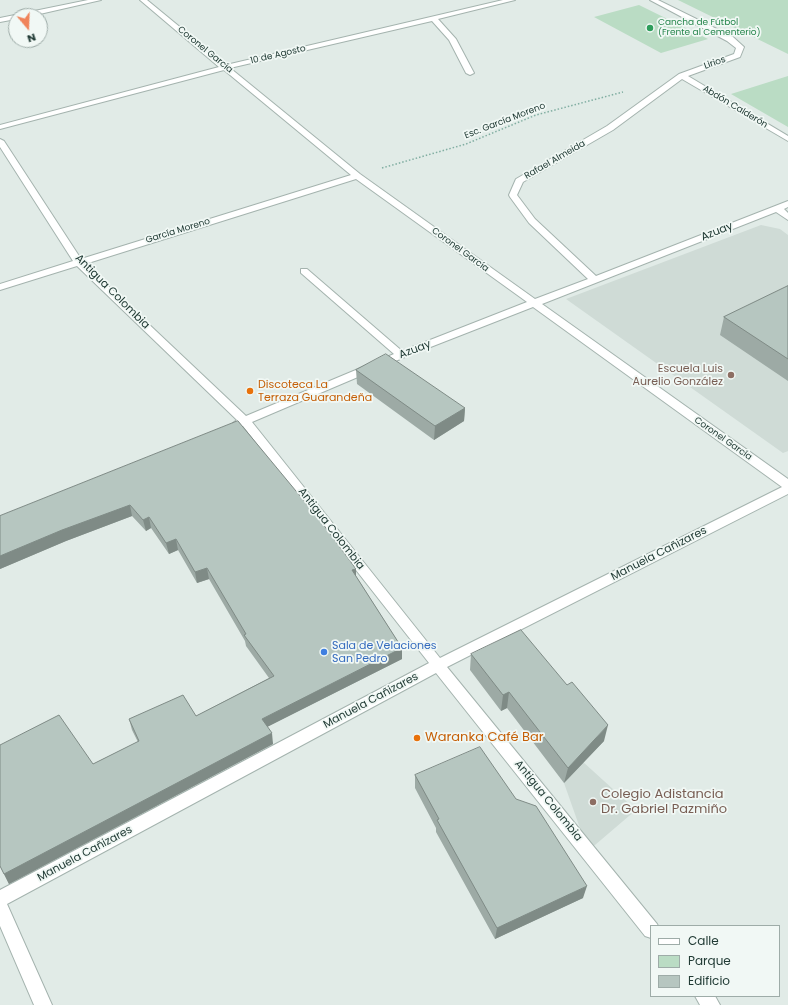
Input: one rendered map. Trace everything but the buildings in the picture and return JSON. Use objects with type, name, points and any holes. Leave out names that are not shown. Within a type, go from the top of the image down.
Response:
[{"type":"street","points":[[48,10],[98,0]]},
{"type":"street","name":"Coronel García","points":[[143,0],[357,176],[533,304],[788,485]]},
{"type":"street","name":"10 de Agosto","points":[[0,127],[226,67],[434,20],[512,0]]},
{"type":"street","name":"Lirios","points":[[653,0],[730,39],[740,47],[738,55],[682,76]]},
{"type":"street","points":[[434,20],[452,39],[470,73]]},
{"type":"street","name":"Abdón Calderón","points":[[682,76],[788,139]]},
{"type":"street","name":"Rafael Almeida","points":[[596,280],[532,221],[513,195],[519,180],[610,128],[682,76]]},
{"type":"street","name":"Antigua Colombia","points":[[0,141],[78,262],[245,421],[438,665],[650,929]]},
{"type":"street","name":"García Moreno","points":[[0,287],[357,176]]},
{"type":"street","name":"Azuay","points":[[230,427],[400,355],[788,204]]},
{"type":"street","points":[[777,208],[788,216]]},
{"type":"street","points":[[304,271],[400,355]]},
{"type":"street","name":"Manuela Cañizares","points":[[0,899],[438,665],[788,489]]},
{"type":"street","points":[[0,907],[43,1005]]},
{"type":"street","points":[[705,997],[712,1005]]},
{"type":"path","name":"Esc. García Moreno","points":[[357,176],[466,144],[536,115],[628,90]]},
{"type":"shaded area","name":"Escuela Luis Aurelio González","points":[[761,225],[780,229],[788,235],[788,451],[783,453],[566,299]]},
{"type":"shaded area","points":[[582,761],[636,810],[588,851],[564,783]]},
{"type":"green space","points":[[678,0],[788,0],[788,54]]},
{"type":"green space","name":"Cancha de Fútbol (Frente al Cementerio)","points":[[639,5],[708,39],[661,53],[594,17]]},
{"type":"green space","points":[[788,76],[788,127],[731,94]]},
{"type":"place","name":"Cancha de Fútbol (Frente al Cementerio)","points":[[650,28]]},
{"type":"place","name":"Escuela Luis Aurelio González","points":[[731,375]]},
{"type":"place","name":"Discoteca La Terraza Guarandeña","points":[[250,391]]},
{"type":"place","name":"Sala de Velaciones San Pedro","points":[[324,652]]},
{"type":"place","name":"Waranka Café Bar","points":[[417,738]]},
{"type":"place","name":"Colegio Adistancia Dr. Gabriel Pazmiño","points":[[593,802]]}]
